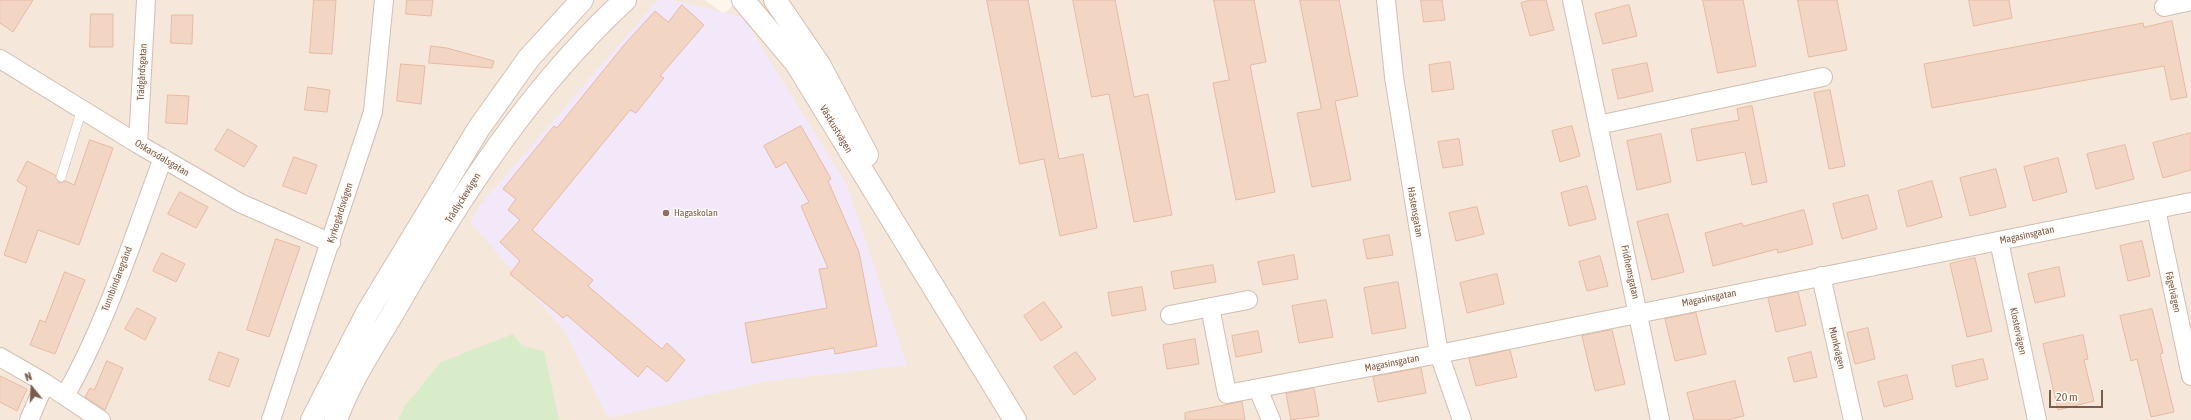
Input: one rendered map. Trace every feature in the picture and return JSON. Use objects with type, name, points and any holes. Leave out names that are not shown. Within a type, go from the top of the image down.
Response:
[{"type":"street","name":"Trädgårdsgatan","points":[[138,144],[146,0]]},
{"type":"street","name":"Kyrkogårdsvägen","points":[[271,420],[331,243],[373,112],[384,0]]},
{"type":"street","points":[[312,420],[367,313],[479,128],[529,58],[582,0]]},
{"type":"street","name":"Trädlyckevägen","points":[[336,420],[342,404],[365,361],[475,178],[537,94],[563,63],[625,0]]},
{"type":"street","name":"Västkustvägen","points":[[743,0],[796,63],[920,264],[989,380],[1015,420]]},
{"type":"street","name":"Västkustvägen","points":[[775,0],[835,91],[920,264]]},
{"type":"street","name":"Håstensgatan","points":[[1386,0],[1396,92],[1439,354],[1462,420]]},
{"type":"street","name":"Fridhemsgatan","points":[[1572,0],[1660,420]]},
{"type":"street","points":[[2164,7],[2191,1]]},
{"type":"street","name":"Oskarsdalsgatan","points":[[0,59],[138,144],[240,203],[331,243]]},
{"type":"street","points":[[1598,125],[1823,77]]},
{"type":"street","name":"Tunnbindaregränd","points":[[65,396],[81,368],[99,327],[162,158]]},
{"type":"street","name":"Magasinsgatan","points":[[1210,307],[1227,394],[1439,354],[1638,312],[2191,202]]},
{"type":"street","name":"Fågelvägen","points":[[2156,208],[2191,376]]},
{"type":"street","name":"Klostervägen","points":[[1999,241],[2037,420]]},
{"type":"street","name":"Munkvägen","points":[[1821,276],[1853,420]]},
{"type":"street","points":[[1170,315],[1248,300]]},
{"type":"street","points":[[0,357],[45,383],[101,420]]},
{"type":"street","points":[[29,420],[45,383]]},
{"type":"street","points":[[1258,389],[1271,420]]},
{"type":"lane","points":[[61,177],[82,109]]},
{"type":"shaded area","points":[[0,0],[705,0],[724,14],[738,0],[2191,0],[2191,420],[0,420]]},
{"type":"shaded area","name":"Hagaskolan","points":[[658,0],[672,0],[743,17],[847,185],[907,365],[762,382],[608,418],[564,330],[470,222],[481,204]]},
{"type":"green space","points":[[513,334],[522,346],[544,351],[559,420],[398,420],[405,406],[441,362]]},
{"type":"building","points":[[0,0],[33,0],[13,32],[0,23]]},
{"type":"building","points":[[314,0],[336,0],[332,54],[310,53]]},
{"type":"building","points":[[407,0],[433,0],[431,16],[406,14]]},
{"type":"building","points":[[987,0],[1028,0],[1059,159],[1083,154],[1097,228],[1060,236],[1044,159],[1020,164]]},
{"type":"building","points":[[1073,0],[1115,0],[1134,97],[1148,94],[1172,215],[1134,222],[1109,94],[1092,97]]},
{"type":"building","points":[[1214,0],[1254,0],[1266,62],[1250,65],[1275,192],[1236,200],[1213,83],[1229,80]]},
{"type":"building","points":[[1300,0],[1339,0],[1358,96],[1335,101],[1351,180],[1312,187],[1297,113],[1321,109]]},
{"type":"building","points":[[1421,0],[1442,0],[1445,20],[1424,22]]},
{"type":"building","points":[[1531,0],[1546,0],[1554,30],[1530,36],[1521,3]]},
{"type":"building","points":[[1703,0],[1743,0],[1756,66],[1718,73]]},
{"type":"building","points":[[1798,0],[1837,0],[1847,50],[1809,57]]},
{"type":"building","points":[[1969,0],[2009,0],[2012,18],[1974,26]]},
{"type":"building","points":[[682,5],[704,25],[660,76],[664,78],[636,113],[630,110],[532,230],[593,280],[588,286],[662,349],[667,343],[685,360],[667,382],[647,366],[638,377],[567,315],[563,318],[510,274],[520,261],[500,242],[520,220],[508,210],[516,199],[503,189],[554,126],[557,128],[624,45],[655,11],[668,22]]},
{"type":"building","points":[[1629,5],[1637,36],[1603,44],[1595,14]]},
{"type":"building","points":[[91,14],[113,14],[113,47],[90,47]]},
{"type":"building","points":[[172,15],[193,15],[192,44],[171,43]]},
{"type":"building","points":[[2172,21],[2187,97],[2171,100],[2164,66],[1932,108],[1924,64],[2143,23],[2144,27]]},
{"type":"building","points":[[431,46],[447,48],[494,61],[492,68],[429,63]]},
{"type":"building","points":[[1450,62],[1454,89],[1432,92],[1429,65]]},
{"type":"building","points":[[1647,63],[1653,91],[1618,99],[1612,70]]},
{"type":"building","points":[[401,64],[425,66],[421,104],[397,101]]},
{"type":"building","points":[[308,87],[330,90],[327,112],[305,110]]},
{"type":"building","points":[[1830,90],[1845,166],[1829,169],[1814,93]]},
{"type":"building","points":[[168,95],[189,96],[187,124],[166,123]]},
{"type":"building","points":[[1752,106],[1767,182],[1752,185],[1745,152],[1697,161],[1691,129],[1739,120],[1737,109]]},
{"type":"building","points":[[801,126],[831,179],[828,181],[859,252],[877,346],[835,354],[834,348],[752,363],[745,323],[827,308],[819,269],[828,268],[801,206],[809,202],[786,162],[776,168],[764,146]]},
{"type":"building","points":[[1572,126],[1580,156],[1560,162],[1552,131]]},
{"type":"building","points":[[228,129],[257,146],[244,167],[215,150]]},
{"type":"building","points":[[2191,133],[2191,170],[2163,178],[2153,143]]},
{"type":"building","points":[[1661,134],[1671,182],[1637,190],[1627,141]]},
{"type":"building","points":[[1459,139],[1463,165],[1443,168],[1438,142]]},
{"type":"building","points":[[90,140],[113,148],[79,245],[38,230],[26,263],[4,255],[27,187],[17,181],[27,161],[55,175],[59,183],[66,181],[74,185]]},
{"type":"building","points":[[2125,145],[2134,179],[2096,189],[2087,154]]},
{"type":"building","points":[[294,157],[317,165],[306,194],[283,186]]},
{"type":"building","points":[[2058,158],[2067,192],[2033,201],[2024,167]]},
{"type":"building","points":[[1996,169],[2006,207],[1970,216],[1960,178]]},
{"type":"building","points":[[1932,181],[1942,217],[1907,227],[1898,191]]},
{"type":"building","points":[[1587,186],[1596,219],[1569,226],[1561,193]]},
{"type":"building","points":[[180,192],[208,207],[196,228],[168,214]]},
{"type":"building","points":[[1868,195],[1877,229],[1842,239],[1833,204]]},
{"type":"building","points":[[1477,207],[1484,234],[1456,241],[1449,213]]},
{"type":"building","points":[[1804,210],[1813,244],[1778,253],[1777,249],[1713,266],[1705,233],[1742,223],[1743,226]]},
{"type":"building","points":[[1668,214],[1684,272],[1652,280],[1637,222]]},
{"type":"building","points":[[1389,235],[1393,255],[1367,259],[1363,240]]},
{"type":"building","points":[[276,239],[300,247],[269,337],[247,330]]},
{"type":"building","points":[[2142,241],[2150,276],[2128,281],[2120,246]]},
{"type":"building","points":[[162,253],[185,264],[176,282],[153,271]]},
{"type":"building","points":[[1294,255],[1298,279],[1263,285],[1258,262]]},
{"type":"building","points":[[1600,256],[1608,286],[1587,291],[1579,262]]},
{"type":"building","points":[[1975,258],[1992,331],[1967,337],[1950,264]]},
{"type":"building","points":[[1213,265],[1216,282],[1174,289],[1171,272]]},
{"type":"building","points":[[2059,267],[2065,296],[2035,303],[2028,274]]},
{"type":"building","points":[[65,272],[85,280],[55,354],[30,345],[40,320],[45,322]]},
{"type":"building","points":[[1497,274],[1504,304],[1467,313],[1460,283]]},
{"type":"building","points":[[1398,282],[1406,328],[1372,334],[1364,288]]},
{"type":"building","points":[[1142,287],[1146,310],[1112,316],[1108,293]]},
{"type":"building","points":[[1798,292],[1806,325],[1776,332],[1768,298]]},
{"type":"building","points":[[1326,300],[1333,337],[1299,343],[1292,306]]},
{"type":"building","points":[[1044,302],[1062,327],[1041,341],[1024,316]]},
{"type":"building","points":[[137,308],[156,318],[145,340],[125,329]]},
{"type":"building","points":[[2152,309],[2163,353],[2160,354],[2174,412],[2151,417],[2137,359],[2131,361],[2120,316]]},
{"type":"building","points":[[1696,313],[1706,354],[1675,361],[1665,319]]},
{"type":"building","points":[[1868,328],[1875,359],[1855,364],[1847,333]]},
{"type":"building","points":[[1612,330],[1625,384],[1595,391],[1582,336]]},
{"type":"building","points":[[1258,331],[1262,352],[1236,357],[1232,336]]},
{"type":"building","points":[[2083,335],[2088,359],[2084,360],[2094,401],[2058,410],[2043,344]]},
{"type":"building","points":[[1195,339],[1199,364],[1167,369],[1163,345]]},
{"type":"building","points":[[1510,350],[1517,377],[1476,386],[1469,359]]},
{"type":"building","points":[[219,352],[239,359],[229,387],[209,380]]},
{"type":"building","points":[[1076,352],[1096,379],[1074,395],[1054,367]]},
{"type":"building","points":[[1811,352],[1817,377],[1794,382],[1788,358]]},
{"type":"building","points":[[1983,359],[1988,379],[1956,387],[1952,366]]},
{"type":"building","points":[[107,361],[123,368],[105,410],[85,397],[90,388],[94,390]]},
{"type":"building","points":[[1421,368],[1426,393],[1378,402],[1373,377]]},
{"type":"building","points":[[1907,375],[1913,399],[1884,407],[1878,382]]},
{"type":"building","points":[[0,376],[27,389],[17,411],[0,402]]},
{"type":"building","points":[[1735,381],[1744,416],[1727,420],[1694,420],[1687,393]]},
{"type":"building","points":[[1314,388],[1319,416],[1291,420],[1286,394]]},
{"type":"building","points":[[1242,402],[1245,420],[1185,420],[1185,413]]},
{"type":"place","name":"Hagaskolan","points":[[666,213]]}]
